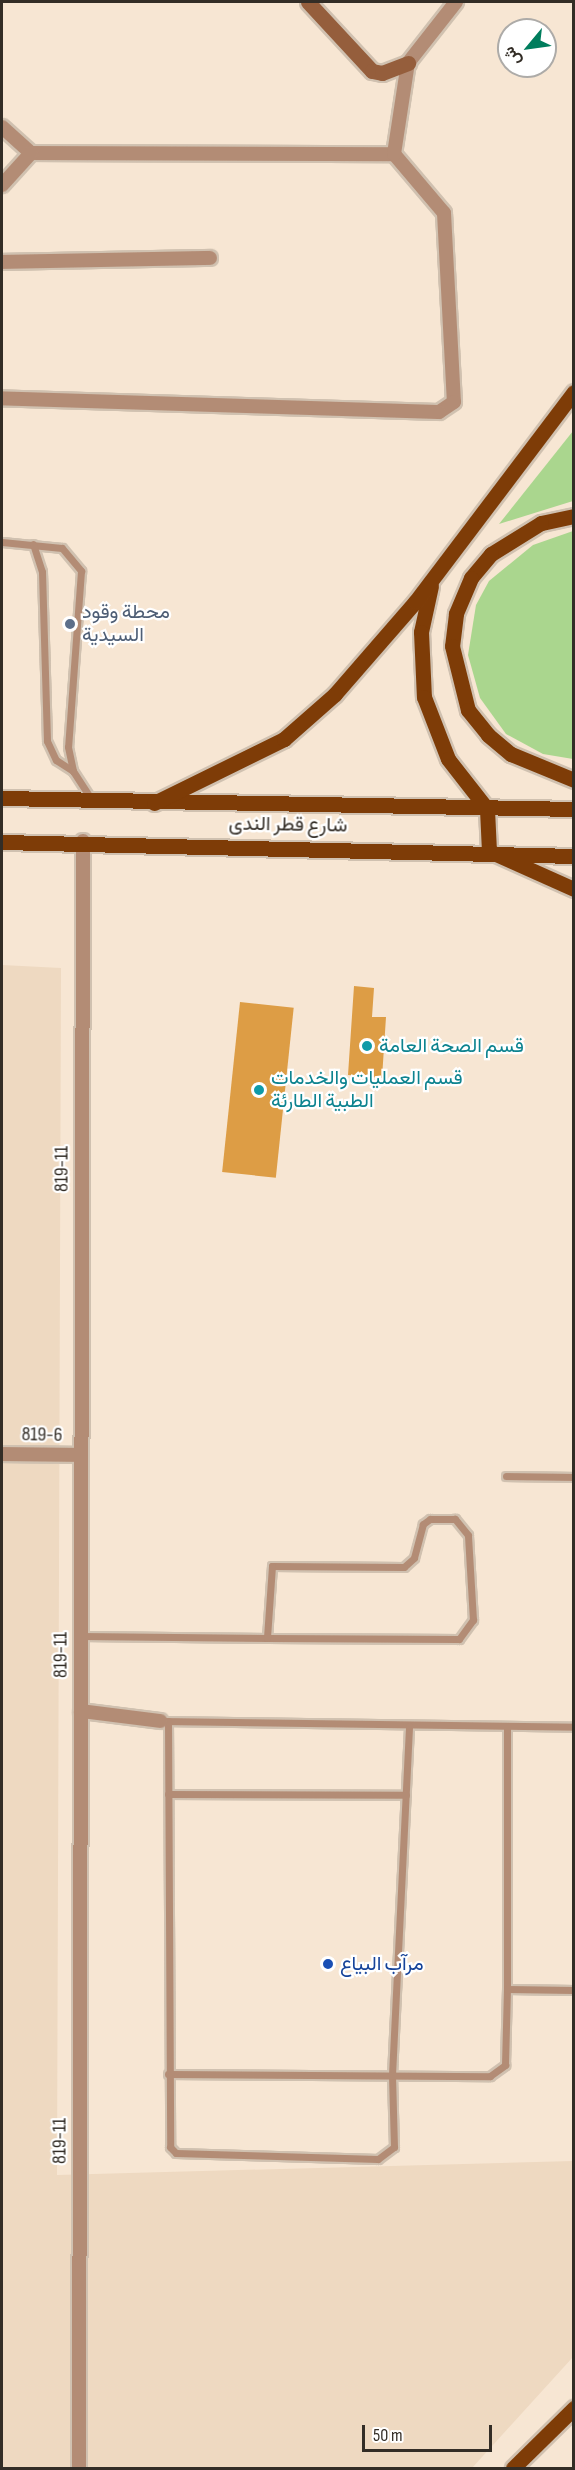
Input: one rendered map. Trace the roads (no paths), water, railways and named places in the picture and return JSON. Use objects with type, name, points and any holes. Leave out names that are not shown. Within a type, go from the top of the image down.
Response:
[{"type":"main road","points":[[154,803],[284,739],[335,694],[438,568],[573,392]]},
{"type":"main road","points":[[573,516],[541,523],[491,554],[471,578],[456,614],[452,646],[468,710],[488,735],[511,754],[573,780]]},
{"type":"main road","points":[[438,568],[421,632],[424,697],[448,759],[487,809],[489,851],[573,890]]},
{"type":"main road","name":"شارع قطر الندى","points":[[2,798],[154,803],[573,809]]},
{"type":"main road","name":"شارع قطر الندى","points":[[2,842],[83,841],[489,851],[573,856]]},
{"type":"main road","points":[[513,2469],[573,2408]]},
{"type":"street","points":[[308,2],[372,71],[382,74],[408,63],[456,2]]},
{"type":"street","points":[[2,398],[439,412],[454,402],[444,213],[394,154],[408,63]]},
{"type":"street","points":[[2,127],[31,153],[394,154]]},
{"type":"street","points":[[2,185],[31,153]]},
{"type":"street","points":[[2,262],[210,258]]},
{"type":"street","name":"819-11","points":[[79,2469],[83,841]]},
{"type":"street","name":"819-6","points":[[2,1454],[81,1455]]},
{"type":"street","points":[[81,1711],[164,1721]]},
{"type":"lane","points":[[2,542],[62,548],[81,571],[68,747],[73,771]]},
{"type":"lane","points":[[33,544],[42,572],[47,741],[56,760],[73,771],[94,801]]},
{"type":"lane","points":[[506,1476],[573,1477]]},
{"type":"lane","points":[[81,1636],[267,1638],[459,1639],[473,1620],[468,1535],[455,1519],[430,1519],[423,1524],[414,1558],[404,1567],[272,1566],[267,1638]]},
{"type":"lane","points":[[409,1726],[392,2075],[394,2147],[378,2159],[176,2153],[168,2136],[168,1794],[164,1721],[573,1727]]},
{"type":"lane","points":[[168,2074],[500,2073],[507,1989],[507,1726]]},
{"type":"lane","points":[[168,1794],[406,1795]]},
{"type":"lane","points":[[507,1989],[573,1990]]},
{"type":"place","name":"محطة وقود السيدية","points":[[70,624]]},
{"type":"place","name":"قسم الصحة العامة","points":[[367,1046]]},
{"type":"place","name":"قسم العمليات والخدمات الطبية الطارئة","points":[[259,1090]]},
{"type":"place","name":"مرآب البياع","points":[[328,1964]]}]
